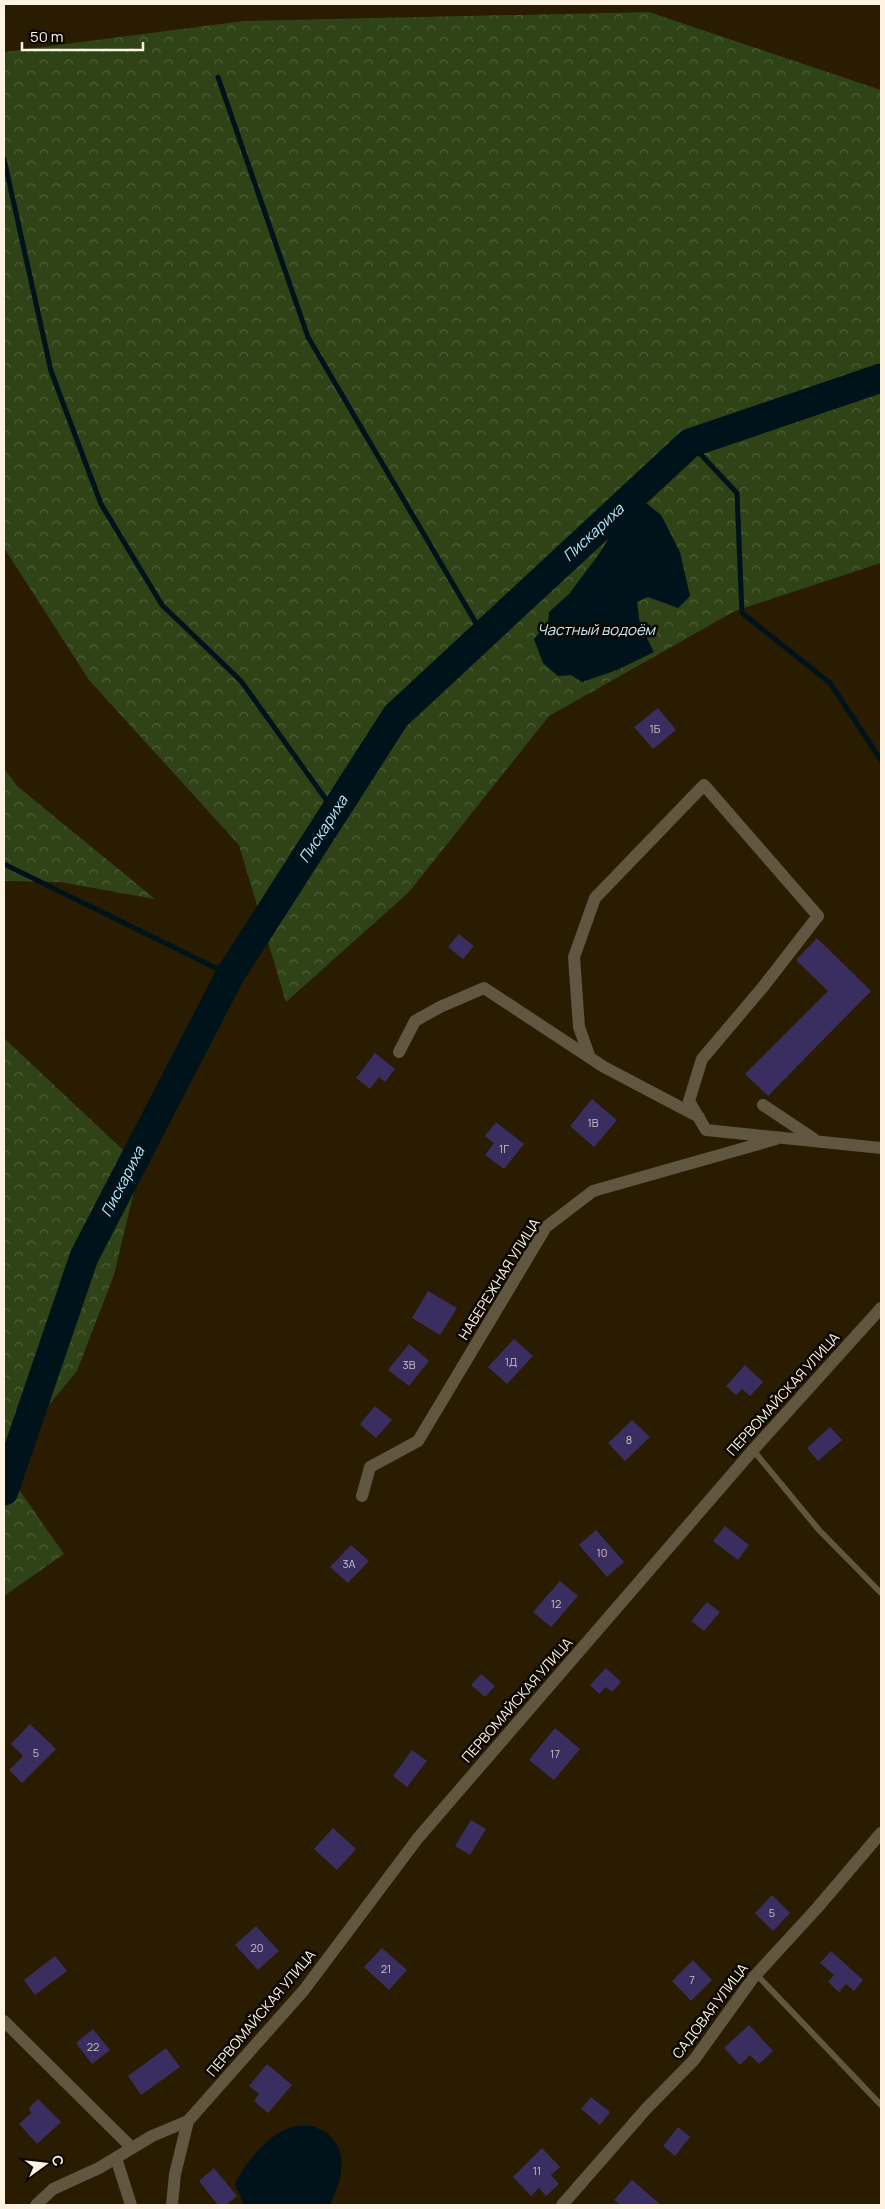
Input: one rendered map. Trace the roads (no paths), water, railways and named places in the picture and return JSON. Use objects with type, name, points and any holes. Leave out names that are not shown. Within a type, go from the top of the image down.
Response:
[{"type":"street","points":[[590,1058],[579,1027],[574,957],[595,898],[704,785],[818,916],[763,987],[702,1058],[689,1101],[706,1130],[881,1148]]},
{"type":"street","points":[[400,1052],[415,1021],[440,1007],[484,988],[590,1058],[699,1118]]},
{"type":"street","points":[[763,1105],[816,1141]]},
{"type":"street","name":"НАБЕРЕЖНАЯ УЛИЦА","points":[[362,1496],[370,1468],[418,1441],[546,1226],[593,1191],[783,1137]]},
{"type":"street","name":"ПЕРВОМАЙСКАЯ УЛИЦА","points":[[36,2205],[54,2189],[116,2158],[152,2136],[188,2121],[304,1990],[418,1838],[753,1450],[881,1308]]},
{"type":"street","name":"САДОВАЯ УЛИЦА","points":[[562,2205],[646,2109],[694,2060],[756,1974],[818,1908],[881,1833]]},
{"type":"street","points":[[4,2021],[132,2148]]},
{"type":"street","name":"ПЕРВОМАЙСКАЯ УЛИЦА","points":[[172,2205],[175,2174],[188,2121]]},
{"type":"street","points":[[116,2158],[131,2205]]},
{"type":"lane","points":[[753,1450],[819,1530],[881,1593]]},
{"type":"lane","points":[[756,1974],[881,2105]]},
{"type":"water","name":"Частный водоём","points":[[641,499],[661,515],[680,552],[690,596],[678,608],[648,597],[637,602],[640,625],[654,652],[617,670],[582,682],[571,675],[558,676],[543,663],[534,639],[548,623],[549,612],[569,594],[612,533]]},
{"type":"water","points":[[295,2126],[313,2126],[328,2134],[340,2152],[340,2179],[330,2205],[244,2205],[235,2184],[251,2159],[265,2144],[281,2132]]},
{"type":"waterway","points":[[218,77],[308,337],[483,635]]},
{"type":"waterway","points":[[4,159],[51,371],[101,504],[162,605],[241,681],[335,812]]},
{"type":"waterway","name":"Пискариха","points":[[4,1491],[84,1257],[230,975],[396,716],[690,443],[881,378]]},
{"type":"waterway","points":[[690,443],[737,493],[742,613],[830,683],[881,760]]},
{"type":"waterway","points":[[4,864],[230,975]]}]
